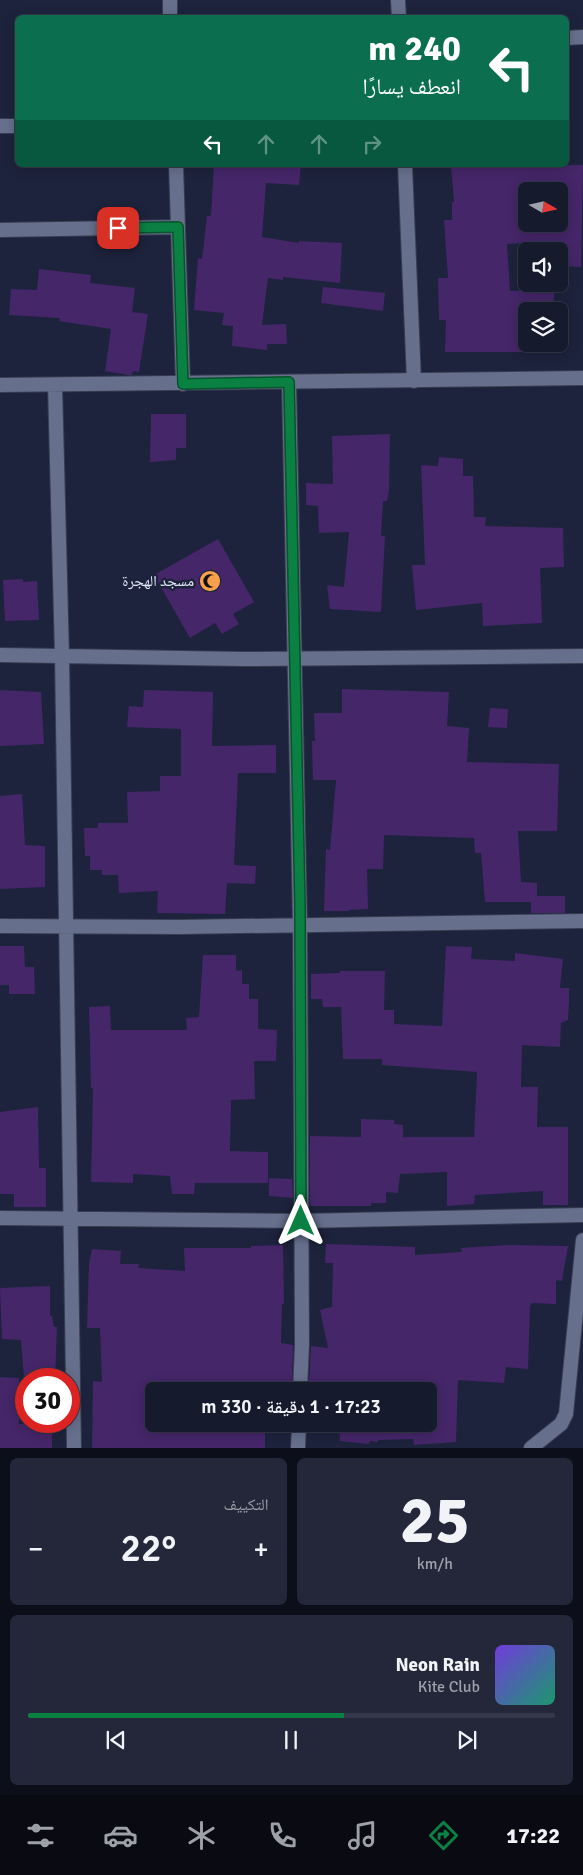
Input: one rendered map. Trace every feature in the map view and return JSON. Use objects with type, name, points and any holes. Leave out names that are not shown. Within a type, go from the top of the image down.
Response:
[{"type":"street","points":[[170,0],[170,15]]},
{"type":"street","points":[[398,0],[399,15]]},
{"type":"street","points":[[569,38],[583,37]]},
{"type":"street","points":[[0,126],[15,126]]},
{"type":"street","points":[[176,167],[183,384]]},
{"type":"street","points":[[405,167],[414,380]]},
{"type":"street","points":[[0,230],[178,227]]},
{"type":"street","points":[[0,385],[583,378]]},
{"type":"street","points":[[289,382],[300,925],[300,1382]]},
{"type":"street","points":[[55,385],[62,656],[74,1448]]},
{"type":"street","points":[[0,655],[296,658],[583,656]]},
{"type":"street","points":[[0,926],[583,922]]},
{"type":"street","points":[[0,1218],[301,1221],[583,1215]]},
{"type":"street","points":[[531,1448],[561,1424],[566,1414],[583,1240]]},
{"type":"street","points":[[298,1448],[299,1432]]},
{"type":"building","points":[[569,165],[583,165],[581,267],[568,266],[568,242],[518,242],[507,244],[510,291],[554,292],[554,302],[518,302],[518,352],[445,352],[446,320],[439,320],[438,278],[448,278],[444,220],[452,220],[452,202],[454,202],[451,167],[569,167]]},
{"type":"building","points":[[214,167],[301,167],[299,185],[266,183],[262,237],[299,243],[299,241],[342,243],[340,283],[283,277],[283,280],[268,278],[262,325],[286,324],[287,344],[267,344],[267,350],[232,346],[233,326],[222,325],[224,313],[194,310],[198,258],[202,259],[207,216],[211,216]]},
{"type":"building","points":[[39,269],[91,275],[90,283],[135,288],[132,312],[148,314],[139,372],[133,371],[132,375],[128,375],[105,371],[111,329],[59,321],[60,318],[9,315],[11,289],[37,290]]},
{"type":"building","points":[[323,287],[385,293],[383,311],[321,303]]},
{"type":"building","points":[[151,414],[186,414],[186,448],[176,448],[176,460],[150,462]]},
{"type":"building","points":[[390,434],[389,491],[387,501],[383,501],[381,536],[385,536],[381,612],[330,609],[327,585],[344,587],[349,532],[319,533],[318,506],[306,505],[306,483],[333,484],[332,436]]},
{"type":"building","points":[[439,457],[463,459],[463,476],[473,476],[474,517],[486,517],[485,526],[563,528],[564,567],[540,568],[542,623],[483,626],[482,603],[416,610],[412,565],[425,565],[421,465],[438,466]]},
{"type":"building","points":[[218,539],[254,602],[233,614],[239,624],[222,634],[215,623],[190,638],[154,575]]},
{"type":"building","points":[[23,579],[23,582],[37,581],[39,620],[5,621],[3,580]]},
{"type":"building","points":[[342,689],[449,692],[447,726],[469,728],[467,762],[559,764],[557,831],[518,831],[521,882],[537,883],[537,896],[565,896],[565,913],[531,913],[531,902],[485,902],[481,853],[475,853],[474,838],[384,835],[383,869],[367,869],[368,909],[324,911],[326,849],[330,850],[336,780],[313,780],[312,741],[315,741],[314,713],[342,713]]},
{"type":"building","points":[[0,690],[41,692],[44,744],[0,746]]},
{"type":"building","points":[[144,690],[213,692],[212,746],[276,745],[276,773],[238,773],[234,865],[256,866],[255,884],[227,883],[225,914],[157,913],[158,891],[119,893],[118,875],[102,875],[102,870],[90,870],[90,856],[85,856],[84,828],[98,828],[98,823],[128,823],[127,792],[160,791],[160,776],[181,776],[181,729],[127,727],[129,706],[143,707]]},
{"type":"building","points":[[490,708],[508,709],[507,728],[488,727]]},
{"type":"building","points":[[22,794],[25,845],[45,846],[45,887],[0,889],[0,796]]},
{"type":"building","points":[[0,946],[24,946],[25,967],[34,967],[35,994],[9,994],[9,985],[0,985]]},
{"type":"building","points":[[446,946],[472,947],[471,959],[515,961],[515,953],[563,959],[560,988],[569,988],[569,1002],[568,1020],[561,1023],[560,1047],[522,1045],[521,1087],[538,1087],[537,1127],[568,1127],[568,1205],[543,1205],[543,1191],[475,1195],[474,1204],[447,1206],[447,1172],[400,1174],[398,1193],[386,1192],[386,1203],[371,1203],[371,1206],[310,1206],[310,1136],[361,1137],[361,1119],[394,1120],[394,1124],[403,1125],[403,1137],[474,1137],[477,1072],[382,1065],[382,1059],[343,1059],[341,1007],[323,1007],[322,999],[311,999],[311,974],[340,973],[340,971],[385,971],[384,1010],[394,1010],[394,1024],[442,1026]]},
{"type":"building","points":[[203,955],[236,955],[236,971],[242,970],[242,984],[249,984],[249,999],[258,999],[258,1029],[277,1030],[276,1061],[254,1061],[255,1099],[231,1100],[230,1151],[268,1152],[268,1183],[195,1183],[194,1194],[172,1194],[170,1176],[133,1174],[133,1183],[91,1182],[93,1088],[91,1088],[89,1007],[110,1006],[111,1030],[187,1030],[186,1018],[199,1017]]},
{"type":"building","points":[[38,1107],[39,1168],[46,1168],[46,1207],[14,1207],[14,1194],[0,1194],[0,1112]]},
{"type":"building","points":[[269,1178],[292,1179],[293,1198],[269,1196]]},
{"type":"building","points":[[326,1244],[415,1247],[415,1255],[462,1252],[461,1248],[508,1245],[568,1246],[562,1281],[556,1280],[556,1304],[532,1303],[530,1306],[528,1369],[506,1367],[504,1383],[458,1380],[456,1442],[414,1445],[413,1439],[378,1440],[378,1442],[370,1441],[369,1444],[340,1441],[339,1432],[437,1432],[437,1382],[309,1382],[311,1346],[328,1348],[320,1310],[332,1307],[333,1263],[325,1263]]},
{"type":"building","points":[[283,1245],[284,1304],[282,1304],[281,1343],[293,1345],[292,1382],[145,1382],[145,1432],[265,1432],[265,1448],[92,1448],[93,1381],[102,1382],[100,1328],[87,1328],[89,1263],[92,1249],[121,1251],[120,1264],[139,1264],[138,1268],[185,1271],[184,1248],[251,1248],[251,1246]]},
{"type":"building","points":[[50,1286],[50,1316],[52,1316],[54,1327],[57,1327],[55,1368],[23,1368],[21,1340],[2,1339],[0,1288]]},
{"type":"building","points":[[0,1377],[15,1378],[15,1433],[52,1433],[52,1448],[0,1448]]},
{"type":"place","name":"مسجد الهجرة","points":[[210,581]]},
{"type":"route","points":[[118,228],[178,227],[183,384],[289,382],[300,906],[301,1221]]}]
